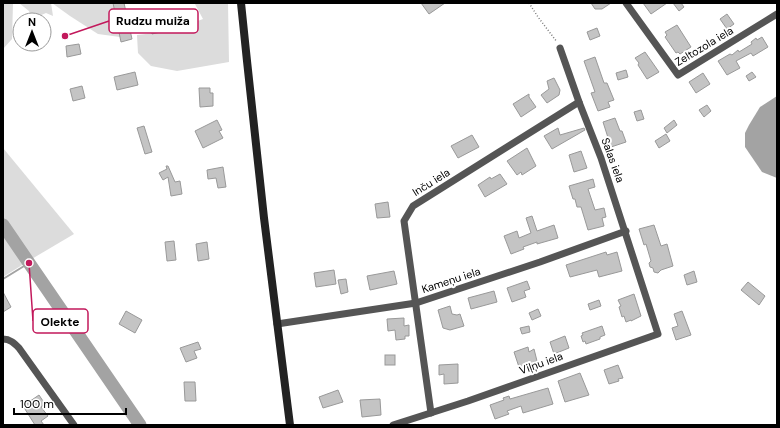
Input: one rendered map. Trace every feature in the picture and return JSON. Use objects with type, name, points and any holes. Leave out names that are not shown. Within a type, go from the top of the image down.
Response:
[{"type":"main road","points":[[242,3],[260,178],[290,425]]},
{"type":"street","name":"Zeltozola iela","points":[[626,3],[678,75],[777,14]]},
{"type":"street","name":"Salas iela","points":[[560,48],[601,158],[626,231],[658,334]]},
{"type":"street","name":"Inču iela","points":[[431,413],[404,221],[413,206],[579,102]]},
{"type":"street","name":"Kameņu iela","points":[[278,324],[416,304],[626,231]]},
{"type":"street","name":"Viļņu iela","points":[[393,425],[468,401],[658,334]]},
{"type":"street","points":[[5,339],[12,342],[19,348],[74,425]]},
{"type":"path","points":[[529,3],[560,48]]},
{"type":"shaded area","points":[[3,3],[13,3],[12,39],[3,49]]},
{"type":"shaded area","points":[[19,3],[51,3],[53,16],[52,12],[29,11]]},
{"type":"shaded area","points":[[52,3],[113,3],[120,37],[98,34]]},
{"type":"shaded area","points":[[186,3],[228,3],[229,62],[177,71],[151,66],[138,53],[137,35],[171,29],[203,19],[195,4]]},
{"type":"shaded area","points":[[777,96],[777,178],[762,172],[745,147],[745,133],[760,107]]},
{"type":"shaded area","points":[[3,148],[74,234],[30,260],[3,221]]},
{"type":"shaded area","points":[[3,232],[27,262],[3,277]]},
{"type":"building","points":[[113,3],[124,3],[132,39],[121,42]]},
{"type":"building","points":[[421,3],[445,3],[429,14]]},
{"type":"building","points":[[591,3],[611,3],[602,9],[595,9]]},
{"type":"building","points":[[643,3],[667,3],[651,14]]},
{"type":"building","points":[[673,3],[681,3],[684,7],[679,11]]},
{"type":"building","points":[[727,14],[734,24],[727,29],[720,19]]},
{"type":"building","points":[[158,25],[160,32],[152,34],[151,26]]},
{"type":"building","points":[[677,25],[691,47],[680,54],[678,52],[676,53],[665,37],[667,35],[665,32]]},
{"type":"building","points":[[597,28],[600,36],[590,40],[587,32]]},
{"type":"building","points":[[762,37],[768,47],[753,56],[751,53],[736,61],[740,68],[727,75],[718,61],[730,54],[732,55],[738,50],[739,52],[752,44],[751,42],[756,38],[757,40]]},
{"type":"building","points":[[79,44],[81,54],[67,57],[66,46]]},
{"type":"building","points":[[645,52],[659,72],[647,79],[635,58]]},
{"type":"building","points":[[595,57],[604,83],[607,83],[614,100],[608,102],[610,107],[598,111],[591,93],[595,92],[584,61]]},
{"type":"building","points":[[626,70],[628,77],[618,80],[616,73]]},
{"type":"building","points":[[135,72],[138,85],[117,90],[114,77]]},
{"type":"building","points":[[752,72],[756,77],[749,81],[746,76]]},
{"type":"building","points":[[703,73],[710,84],[696,93],[689,82]]},
{"type":"building","points":[[554,78],[560,90],[559,95],[547,103],[541,95],[549,89],[547,81]]},
{"type":"building","points":[[82,86],[85,98],[73,101],[70,89]]},
{"type":"building","points":[[199,88],[210,88],[210,93],[213,93],[213,106],[200,107]]},
{"type":"building","points":[[529,94],[529,97],[536,107],[521,117],[513,104]]},
{"type":"building","points":[[707,105],[711,111],[704,117],[699,110]]},
{"type":"building","points":[[641,110],[644,119],[637,121],[634,112]]},
{"type":"building","points":[[615,118],[626,142],[611,147],[603,122]]},
{"type":"building","points":[[217,120],[222,130],[219,131],[223,138],[203,148],[195,131]]},
{"type":"building","points":[[674,120],[677,125],[667,133],[664,128]]},
{"type":"building","points":[[144,126],[152,152],[145,154],[137,128]]},
{"type":"building","points":[[558,128],[560,135],[584,128],[585,130],[552,149],[544,136]]},
{"type":"building","points":[[666,134],[670,141],[659,148],[655,141]]},
{"type":"building","points":[[472,135],[479,147],[458,158],[451,146]]},
{"type":"building","points":[[527,148],[536,166],[522,175],[521,172],[517,175],[507,161]]},
{"type":"building","points":[[581,151],[587,168],[574,172],[569,155]]},
{"type":"building","points":[[166,166],[168,166],[175,182],[180,181],[182,194],[171,196],[168,177],[163,180],[159,173],[167,169]]},
{"type":"building","points":[[223,167],[226,187],[218,188],[216,178],[208,179],[207,170]]},
{"type":"building","points":[[500,174],[507,184],[485,197],[478,185],[490,177],[491,179]]},
{"type":"building","points":[[593,179],[595,187],[588,189],[595,210],[604,208],[606,217],[602,218],[604,226],[588,230],[581,207],[577,207],[569,186]]},
{"type":"building","points":[[388,202],[390,217],[377,218],[375,204]]},
{"type":"building","points":[[532,216],[537,231],[554,225],[558,238],[537,244],[537,242],[523,247],[524,249],[511,254],[504,236],[517,231],[519,238],[531,233],[526,218]]},
{"type":"building","points":[[654,225],[661,246],[667,244],[673,266],[661,270],[658,273],[654,272],[653,268],[650,267],[649,263],[651,261],[646,244],[644,245],[639,229]]},
{"type":"building","points":[[174,241],[176,260],[167,261],[165,242]]},
{"type":"building","points":[[207,242],[209,259],[198,261],[196,244]]},
{"type":"building","points":[[606,252],[607,255],[617,252],[622,271],[599,277],[597,270],[570,277],[566,265]]},
{"type":"building","points":[[334,270],[336,284],[316,287],[314,273]]},
{"type":"building","points":[[394,271],[397,284],[370,290],[367,276]]},
{"type":"building","points":[[694,271],[697,282],[687,285],[684,275]]},
{"type":"building","points":[[346,279],[348,292],[341,294],[338,280]]},
{"type":"building","points":[[527,281],[530,289],[524,291],[526,297],[512,302],[507,288]]},
{"type":"building","points":[[748,282],[765,296],[759,305],[741,290]]},
{"type":"building","points":[[494,291],[497,302],[471,309],[468,298]]},
{"type":"building","points":[[3,292],[11,307],[3,312]]},
{"type":"building","points":[[634,294],[641,316],[626,322],[624,316],[622,317],[619,307],[621,306],[618,300]]},
{"type":"building","points":[[599,300],[601,306],[590,310],[588,304]]},
{"type":"building","points":[[450,306],[452,314],[460,314],[464,326],[450,330],[443,328],[438,310]]},
{"type":"building","points":[[538,309],[541,316],[532,320],[529,313]]},
{"type":"building","points":[[126,311],[142,320],[135,333],[119,324]]},
{"type":"building","points":[[682,311],[691,335],[676,340],[672,328],[678,326],[674,314]]},
{"type":"building","points":[[404,318],[404,326],[409,325],[409,336],[405,336],[405,339],[396,340],[395,330],[388,331],[387,319]]},
{"type":"building","points":[[529,326],[530,332],[522,334],[520,328]]},
{"type":"building","points":[[602,326],[605,335],[600,337],[600,339],[586,344],[585,341],[583,342],[581,336],[583,335],[582,333]]},
{"type":"building","points":[[565,336],[569,348],[554,354],[550,342]]},
{"type":"building","points":[[198,342],[201,349],[194,351],[197,358],[186,362],[180,348]]},
{"type":"building","points":[[528,347],[529,352],[534,349],[537,361],[533,362],[534,365],[520,370],[514,352]]},
{"type":"building","points":[[385,355],[395,355],[395,365],[385,365]]},
{"type":"building","points":[[458,364],[458,383],[444,384],[444,374],[439,375],[439,365]]},
{"type":"building","points":[[618,365],[623,378],[609,384],[604,370]]},
{"type":"building","points":[[580,373],[589,395],[565,402],[558,381]]},
{"type":"building","points":[[184,382],[195,382],[196,401],[185,401]]},
{"type":"building","points":[[548,388],[553,404],[523,413],[521,406],[507,411],[509,414],[495,419],[490,405],[504,400],[503,398],[509,396],[510,399]]},
{"type":"building","points":[[338,390],[343,402],[323,408],[319,397]]},
{"type":"building","points":[[39,395],[45,404],[41,407],[48,416],[41,421],[44,425],[35,425],[23,406]]},
{"type":"building","points":[[380,399],[381,415],[362,417],[360,400]]},
{"type":"waterway","points":[[3,225],[140,425]]},
{"type":"waterway","points":[[3,279],[29,263]]},
{"type":"place","name":"Rudzu muiža","points":[[65,36]]},
{"type":"place","name":"Olekte","points":[[29,263]]}]
